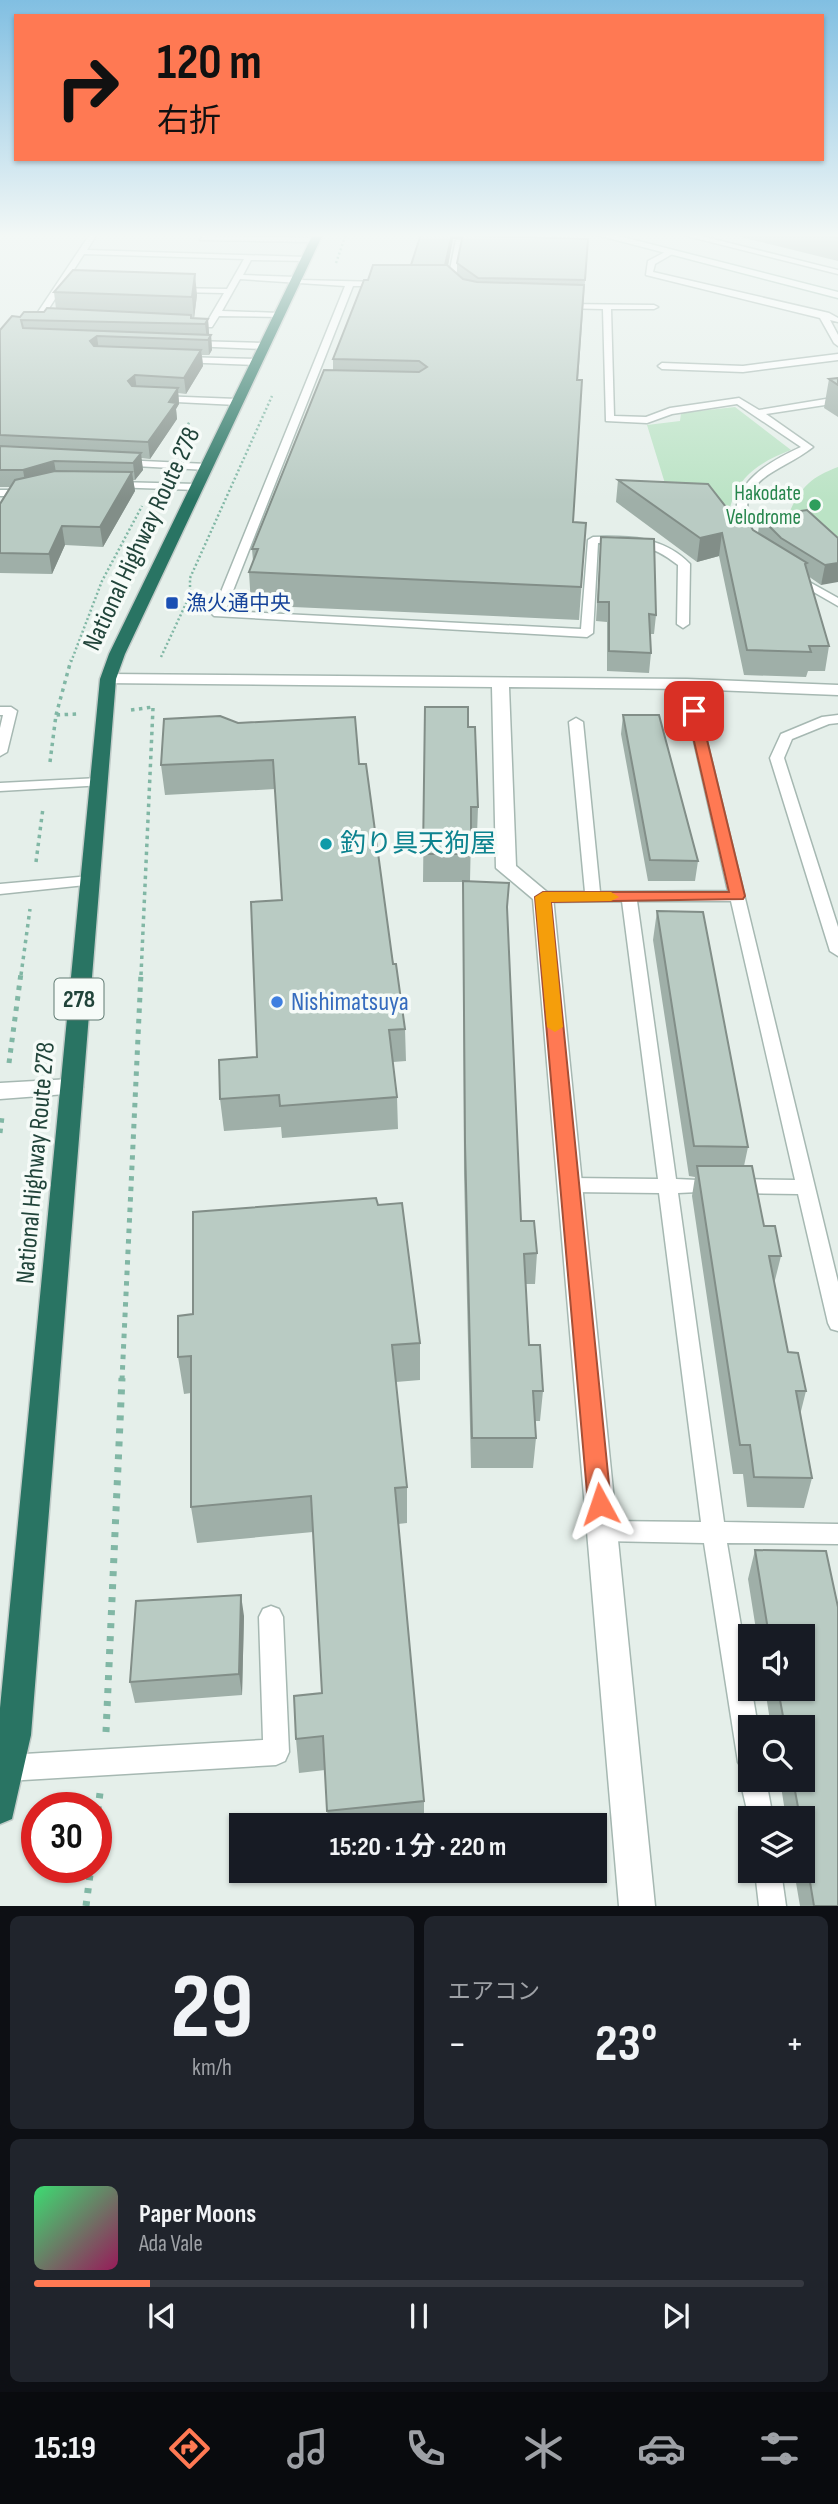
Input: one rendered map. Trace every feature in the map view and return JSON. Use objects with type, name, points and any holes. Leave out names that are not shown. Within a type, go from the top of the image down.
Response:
[{"type":"highway","name":"National Highway Route 278","points":[[0,1807],[14,1735],[108,679],[117,654],[275,323]]},
{"type":"street","points":[[108,679],[687,684],[838,690]]},
{"type":"street","points":[[500,683],[506,868],[543,897],[637,1906]]},
{"type":"street","points":[[0,1091],[71,1087]]},
{"type":"lane","points":[[183,324],[210,323]]},
{"type":"lane","points":[[334,323],[218,614],[587,633],[593,540],[641,540],[661,545],[684,564],[683,624]]},
{"type":"lane","points":[[607,323],[609,419],[647,420],[670,411],[715,405],[724,401],[739,401],[808,447],[774,462],[751,484],[741,501],[742,526],[755,549]]},
{"type":"lane","points":[[827,323],[838,343]]},
{"type":"lane","points":[[177,344],[260,354]]},
{"type":"lane","points":[[168,359],[260,354]]},
{"type":"lane","points":[[662,366],[743,369],[838,357]]},
{"type":"lane","points":[[306,392],[319,392]]},
{"type":"lane","points":[[150,398],[237,402]]},
{"type":"lane","points":[[757,413],[838,400]]},
{"type":"lane","points":[[112,462],[206,467]]},
{"type":"lane","points":[[99,485],[197,487]]},
{"type":"lane","points":[[0,493],[25,494],[35,491]]},
{"type":"lane","points":[[785,569],[838,603]]},
{"type":"lane","points":[[687,684],[838,1323]]},
{"type":"lane","points":[[0,710],[11,711],[1,743]]},
{"type":"lane","points":[[838,719],[827,720],[786,737],[777,758],[838,951]]},
{"type":"lane","points":[[576,722],[593,897]]},
{"type":"lane","points":[[0,787],[99,782]]},
{"type":"lane","points":[[0,889],[90,880]]},
{"type":"lane","points":[[543,897],[737,896]]},
{"type":"lane","points":[[629,897],[714,1532],[743,1715]]},
{"type":"lane","points":[[570,1185],[806,1187]]},
{"type":"lane","points":[[602,1531],[838,1534]]},
{"type":"lane","points":[[8,1768],[276,1752],[271,1617]]},
{"type":"lane","points":[[770,1883],[773,1906]]},
{"type":"path","points":[[100,1792],[104,1763],[153,708],[162,654],[190,595],[190,578],[273,393]]},
{"type":"path","points":[[105,712],[153,708]]},
{"type":"path","points":[[86,1906],[89,1883]]},
{"type":"green space","points":[[735,407],[791,450],[759,466],[743,480],[729,512],[667,490],[647,425],[680,421],[681,413]]},
{"type":"green space","name":"Hakodate Velodrome","points":[[838,467],[838,553],[789,513],[808,484]]},
{"type":"building","points":[[6,323],[22,323],[23,328],[211,335],[208,340],[97,336],[90,341],[94,346],[201,350],[184,378],[135,375],[128,381],[132,386],[178,388],[169,402],[176,403],[148,442],[0,435],[0,330]]},
{"type":"building","points":[[347,323],[581,323],[577,380],[582,380],[573,522],[586,523],[581,587],[249,572],[258,549],[252,549],[324,370],[419,372],[427,367],[419,361],[333,359]]},
{"type":"building","points":[[838,378],[838,385],[829,379]]},
{"type":"building","points":[[0,446],[141,453],[133,463],[54,461],[23,470],[0,470]]},
{"type":"building","points":[[55,471],[132,472],[100,527],[62,526],[49,554],[0,553],[0,504],[15,480]]},
{"type":"building","points":[[618,480],[708,484],[733,516],[744,515],[753,530],[807,563],[805,564],[829,646],[809,646],[811,652],[747,650],[722,533],[700,538]]},
{"type":"building","points":[[807,510],[838,538],[838,563],[825,565],[781,538],[760,517]]},
{"type":"building","points":[[601,537],[654,539],[656,615],[649,614],[651,653],[609,651],[609,602],[598,602]]},
{"type":"building","points":[[425,707],[468,707],[468,727],[475,727],[478,807],[471,807],[471,854],[423,854]]},
{"type":"building","points":[[623,715],[659,715],[698,861],[650,860]]},
{"type":"building","points":[[220,716],[238,723],[355,717],[359,764],[366,764],[393,964],[396,964],[405,1029],[389,1030],[397,1097],[280,1106],[279,1095],[220,1099],[219,1060],[257,1057],[251,902],[282,900],[273,760],[161,765],[164,719]]},
{"type":"building","points":[[463,881],[509,883],[507,907],[521,1221],[534,1221],[537,1253],[524,1254],[529,1345],[540,1345],[543,1391],[533,1391],[536,1438],[472,1438],[465,1143]]},
{"type":"building","points":[[657,911],[703,912],[748,1147],[694,1146]]},
{"type":"building","points":[[697,1166],[752,1166],[764,1226],[775,1226],[781,1256],[769,1256],[788,1352],[798,1353],[806,1391],[796,1391],[812,1478],[754,1477],[750,1445],[740,1445]]},
{"type":"building","points":[[376,1198],[378,1205],[402,1203],[420,1343],[392,1345],[407,1487],[395,1488],[424,1801],[327,1811],[323,1736],[296,1739],[294,1696],[322,1693],[311,1496],[191,1507],[191,1356],[178,1357],[178,1316],[193,1314],[193,1212]]},
{"type":"building","points":[[755,1550],[826,1551],[838,1607],[838,1906],[814,1906],[810,1883],[815,1883],[815,1806],[798,1806],[795,1792],[815,1792],[815,1715],[783,1715],[780,1701],[815,1701],[815,1624],[767,1624]]},
{"type":"building","points":[[241,1595],[239,1674],[130,1682],[136,1601]]},
{"type":"slow traffic","points":[[555,1027],[543,897],[611,897]]},
{"type":"place","name":"Hakodate Velodrome","points":[[815,505]]},
{"type":"place","name":"漁火通中央","points":[[172,603]]},
{"type":"place","name":"釣り具天狗屋","points":[[326,844]]},
{"type":"place","name":"Nishimatsuya","points":[[277,1002]]},
{"type":"route","points":[[600,1504],[543,897],[737,896],[694,711]]}]
